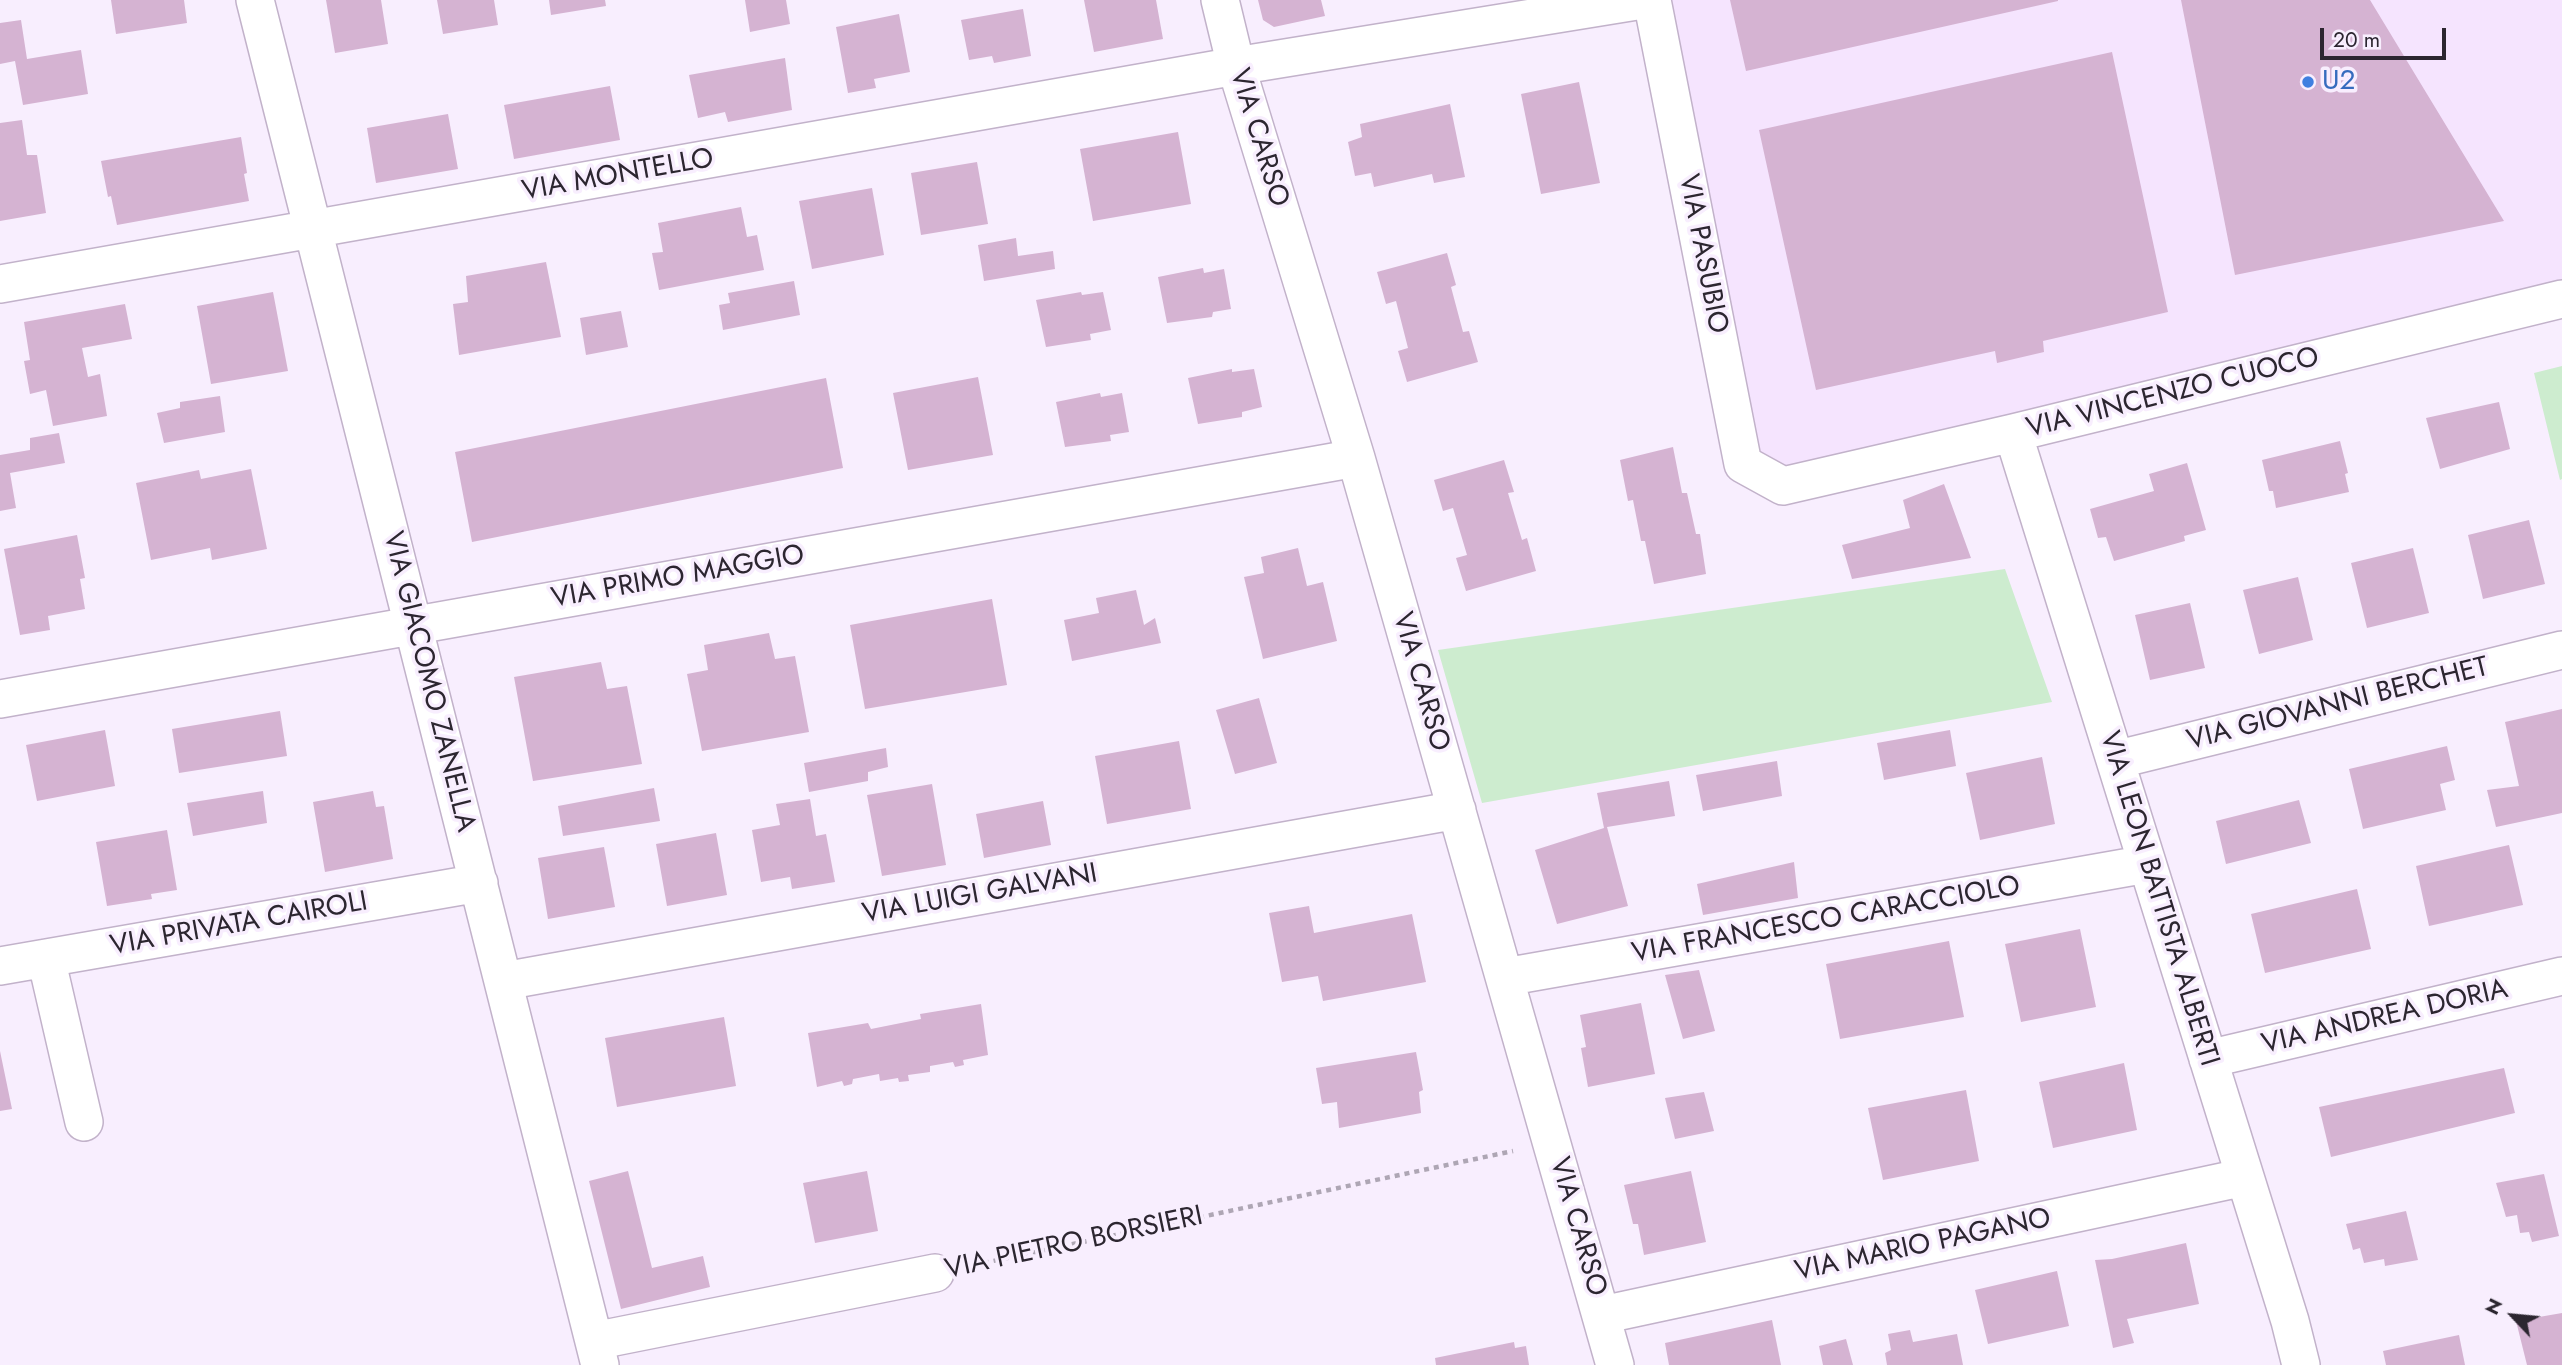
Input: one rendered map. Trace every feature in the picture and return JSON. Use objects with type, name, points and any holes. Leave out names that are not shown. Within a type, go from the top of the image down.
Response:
[{"type":"street","name":"VIA GIACOMO ZANELLA","points":[[255,0],[597,1353]]},
{"type":"street","name":"VIA CARSO","points":[[1220,0],[1236,66],[1356,458],[1615,1365]]},
{"type":"street","name":"VIA MONTELLO","points":[[0,284],[1236,66],[1643,0]]},
{"type":"street","name":"VIA PASUBIO","points":[[1652,0],[1743,464],[1783,486]]},
{"type":"street","name":"VIA VINCENZO CUOCO","points":[[1783,486],[2013,433],[2562,299]]},
{"type":"street","name":"VIA LEON BATTISTA ALBERTI","points":[[2013,433],[2290,1321],[2301,1365]]},
{"type":"street","name":"VIA PRIMO MAGGIO","points":[[0,699],[1356,458]]},
{"type":"street","name":"VIA GIOVANNI BERCHET","points":[[2115,760],[2562,650]]},
{"type":"street","name":"VIA LUIGI GALVANI","points":[[503,981],[1457,810]]},
{"type":"street","name":"VIA FRANCESCO CARACCIOLO","points":[[1505,977],[2147,864]]},
{"type":"street","name":"VIA PRIVATA CAIROLI","points":[[0,966],[479,883]]},
{"type":"street","points":[[46,958],[84,1122]]},
{"type":"street","name":"VIA ANDREA DORIA","points":[[2208,1059],[2562,976]]},
{"type":"street","name":"VIA MARIO PAGANO","points":[[1602,1315],[2245,1177]]},
{"type":"street","name":"VIA PIETRO BORSIERI","points":[[597,1353],[935,1273]]},
{"type":"path","name":"VIA PIETRO BORSIERI","points":[[935,1273],[1553,1142]]},
{"type":"shaded area","points":[[1661,0],[2562,0],[2562,292],[1783,478],[1750,458]]},
{"type":"green space","points":[[2562,366],[2562,479],[2560,480],[2534,373]]},
{"type":"green space","points":[[2005,569],[2052,702],[1482,803],[1438,650]]},
{"type":"building","points":[[111,0],[184,0],[187,23],[116,34]]},
{"type":"building","points":[[326,0],[381,0],[388,44],[335,53]]},
{"type":"building","points":[[437,0],[494,0],[498,25],[443,34]]},
{"type":"building","points":[[549,0],[605,0],[606,6],[551,15]]},
{"type":"building","points":[[745,0],[786,0],[790,24],[750,32]]},
{"type":"building","points":[[1084,0],[1156,0],[1163,39],[1094,52]]},
{"type":"building","points":[[1258,0],[1321,0],[1325,16],[1274,27],[1263,20]]},
{"type":"building","points":[[1730,0],[2058,0],[2058,1],[1746,71]]},
{"type":"building","name":"U2","points":[[2181,0],[2370,0],[2504,221],[2235,275]]},
{"type":"building","points":[[1023,9],[1031,56],[994,63],[992,56],[969,60],[961,20]]},
{"type":"building","points":[[899,14],[910,72],[874,79],[876,88],[848,93],[836,27]]},
{"type":"building","points":[[21,20],[27,59],[81,50],[88,94],[23,105],[15,61],[0,64],[0,23]]},
{"type":"building","points":[[2112,52],[2168,312],[2043,341],[2044,352],[1997,363],[1995,351],[1816,390],[1759,130]]},
{"type":"building","points":[[785,58],[792,110],[728,122],[725,112],[698,118],[689,75]]},
{"type":"building","points":[[1579,82],[1600,183],[1541,194],[1521,94]]},
{"type":"building","points":[[610,86],[620,140],[514,159],[504,105]]},
{"type":"building","points":[[1450,104],[1465,177],[1434,183],[1432,174],[1374,187],[1371,173],[1355,176],[1348,142],[1362,137],[1360,124]]},
{"type":"building","points":[[448,114],[458,169],[376,183],[367,128]]},
{"type":"building","points":[[22,120],[27,155],[37,155],[46,213],[0,221],[0,123]]},
{"type":"building","points":[[1178,132],[1191,204],[1093,221],[1080,149]]},
{"type":"building","points":[[241,137],[249,201],[117,225],[101,161]]},
{"type":"building","points":[[977,162],[988,224],[921,235],[911,173]]},
{"type":"building","points":[[872,188],[884,255],[812,269],[799,201]]},
{"type":"building","points":[[741,207],[747,237],[757,235],[764,270],[659,290],[652,253],[663,252],[658,223]]},
{"type":"building","points":[[1016,238],[1018,256],[1053,251],[1055,269],[984,281],[978,245]]},
{"type":"building","points":[[1447,253],[1456,285],[1451,287],[1463,332],[1469,331],[1478,362],[1407,382],[1398,351],[1408,348],[1396,301],[1386,304],[1377,272]]},
{"type":"building","points":[[546,262],[561,337],[459,355],[453,304],[468,302],[466,276]]},
{"type":"building","points":[[1203,268],[1204,273],[1224,269],[1231,309],[1213,312],[1212,317],[1167,323],[1158,277]]},
{"type":"building","points":[[794,281],[800,315],[723,330],[719,305],[730,303],[728,293]]},
{"type":"building","points":[[273,292],[288,371],[211,384],[197,306]]},
{"type":"building","points":[[1081,292],[1082,295],[1103,292],[1111,330],[1090,334],[1091,340],[1046,347],[1036,300]]},
{"type":"building","points":[[125,304],[132,339],[82,348],[88,377],[100,374],[107,416],[53,426],[46,390],[30,394],[24,361],[30,360],[24,322]]},
{"type":"building","points":[[621,311],[628,347],[586,355],[580,318]]},
{"type":"building","points":[[1232,369],[1232,372],[1254,369],[1262,407],[1242,412],[1242,417],[1198,424],[1188,378]]},
{"type":"building","points":[[978,377],[993,455],[908,470],[893,393]]},
{"type":"building","points":[[826,378],[843,468],[472,542],[455,452]]},
{"type":"building","points":[[1100,393],[1101,397],[1122,393],[1129,432],[1110,435],[1111,441],[1065,447],[1056,402]]},
{"type":"building","points":[[220,396],[225,432],[164,443],[157,413],[180,408],[180,402]]},
{"type":"building","points":[[2499,402],[2510,449],[2440,469],[2426,418]]},
{"type":"building","points":[[59,433],[65,463],[10,473],[16,508],[0,511],[0,455],[30,450],[30,438]]},
{"type":"building","points":[[2340,441],[2348,473],[2345,474],[2349,492],[2276,508],[2262,460]]},
{"type":"building","points":[[1673,447],[1682,493],[1687,493],[1696,534],[1700,534],[1706,574],[1654,584],[1645,541],[1641,541],[1633,500],[1628,501],[1620,460]]},
{"type":"building","points":[[1504,460],[1514,492],[1508,493],[1522,540],[1527,538],[1536,571],[1466,591],[1456,558],[1467,555],[1453,508],[1443,511],[1434,480]]},
{"type":"building","points":[[2187,463],[2206,530],[2184,536],[2185,541],[2114,561],[2106,537],[2098,538],[2090,509],[2154,491],[2149,474]]},
{"type":"building","points":[[251,469],[267,549],[212,560],[210,548],[151,560],[136,483],[199,470],[201,479]]},
{"type":"building","points":[[1944,484],[1971,558],[1852,579],[1842,545],[1910,528],[1903,500]]},
{"type":"building","points":[[2529,520],[2545,584],[2483,599],[2468,535]]},
{"type":"building","points":[[77,535],[85,578],[80,579],[85,609],[48,616],[50,630],[20,635],[4,549]]},
{"type":"building","points":[[1298,548],[1307,586],[1323,582],[1337,641],[1263,659],[1244,577],[1264,573],[1261,557]]},
{"type":"building","points":[[2413,548],[2429,613],[2367,628],[2351,563]]},
{"type":"building","points":[[2298,577],[2313,640],[2259,654],[2243,590]]},
{"type":"building","points":[[1136,590],[1144,625],[1155,618],[1161,643],[1072,661],[1064,620],[1099,613],[1096,598]]},
{"type":"building","points":[[992,599],[1007,685],[865,709],[850,625]]},
{"type":"building","points":[[2190,603],[2205,668],[2150,680],[2135,615]]},
{"type":"building","points":[[769,633],[775,659],[795,656],[809,732],[702,751],[687,674],[708,670],[704,645]]},
{"type":"building","points":[[601,662],[607,689],[627,686],[642,764],[533,781],[514,677]]},
{"type":"building","points":[[1259,698],[1277,763],[1235,774],[1216,710]]},
{"type":"building","points":[[2562,709],[2562,813],[2496,827],[2487,790],[2519,786],[2505,722]]},
{"type":"building","points":[[280,711],[287,756],[179,773],[172,729]]},
{"type":"building","points":[[105,730],[115,786],[37,801],[26,745]]},
{"type":"building","points":[[1950,730],[1956,766],[1884,780],[1877,743]]},
{"type":"building","points":[[1179,741],[1191,809],[1107,824],[1095,756]]},
{"type":"building","points":[[2447,746],[2455,780],[2440,784],[2446,810],[2363,829],[2349,769]]},
{"type":"building","points":[[886,748],[888,767],[868,772],[868,781],[809,792],[804,763]]},
{"type":"building","points":[[2042,757],[2055,824],[1980,840],[1966,773]]},
{"type":"building","points":[[1777,761],[1782,796],[1703,811],[1696,775]]},
{"type":"building","points":[[1669,781],[1675,816],[1607,827],[1628,906],[1557,924],[1535,850],[1604,828],[1597,793]]},
{"type":"building","points":[[932,784],[946,865],[882,876],[867,795]]},
{"type":"building","points":[[654,788],[660,821],[563,836],[558,806]]},
{"type":"building","points":[[263,791],[267,823],[193,836],[187,803]]},
{"type":"building","points":[[373,791],[376,807],[384,806],[393,859],[325,872],[313,802]]},
{"type":"building","points":[[810,799],[816,836],[826,834],[835,882],[792,889],[790,877],[761,882],[752,830],[780,825],[776,804]]},
{"type":"building","points":[[2299,800],[2311,843],[2226,864],[2216,821]]},
{"type":"building","points":[[1043,801],[1051,845],[984,858],[976,814]]},
{"type":"building","points":[[167,830],[177,890],[151,894],[152,899],[107,906],[96,842]]},
{"type":"building","points":[[716,833],[727,895],[667,906],[656,844]]},
{"type":"building","points":[[2509,845],[2523,905],[2429,926],[2416,866]]},
{"type":"building","points":[[604,847],[615,907],[548,919],[538,858]]},
{"type":"building","points":[[1794,862],[1798,898],[1703,915],[1697,884]]},
{"type":"building","points":[[2357,889],[2371,949],[2265,973],[2251,914]]},
{"type":"building","points":[[1309,906],[1314,933],[1412,914],[1426,982],[1323,1001],[1318,976],[1282,982],[1269,913]]},
{"type":"building","points":[[2080,929],[2096,1007],[2021,1022],[2005,944]]},
{"type":"building","points":[[1949,941],[1964,1017],[1840,1039],[1826,964]]},
{"type":"building","points":[[1699,970],[1715,1031],[1683,1039],[1665,975]]},
{"type":"building","points":[[1641,1003],[1655,1074],[1588,1087],[1581,1048],[1586,1047],[1580,1015]]},
{"type":"building","points":[[981,1004],[988,1055],[963,1060],[964,1065],[955,1067],[953,1062],[930,1066],[930,1072],[908,1075],[909,1081],[899,1082],[898,1078],[880,1081],[879,1074],[853,1079],[852,1084],[844,1086],[842,1081],[817,1087],[808,1033],[868,1023],[871,1029],[921,1019],[920,1014]]},
{"type":"building","points":[[724,1017],[736,1086],[617,1107],[605,1038]]},
{"type":"building","points":[[0,1051],[12,1109],[0,1111]]},
{"type":"building","points":[[1416,1052],[1423,1090],[1419,1092],[1421,1113],[1339,1128],[1337,1102],[1322,1104],[1316,1068]]},
{"type":"building","points":[[2124,1063],[2137,1130],[2053,1148],[2039,1082]]},
{"type":"building","points":[[2504,1068],[2515,1113],[2331,1157],[2319,1107]]},
{"type":"building","points":[[1966,1090],[1979,1161],[1883,1180],[1868,1108]]},
{"type":"building","points":[[1704,1092],[1714,1131],[1675,1139],[1665,1098]]},
{"type":"building","points":[[628,1171],[652,1268],[703,1256],[710,1287],[621,1309],[589,1181]]},
{"type":"building","points":[[867,1171],[878,1231],[815,1243],[803,1183]]},
{"type":"building","points":[[1691,1171],[1706,1242],[1644,1255],[1638,1224],[1633,1224],[1624,1185]]},
{"type":"building","points":[[2544,1174],[2559,1236],[2532,1242],[2529,1232],[2520,1233],[2517,1215],[2506,1217],[2496,1183]]},
{"type":"building","points":[[2406,1211],[2418,1260],[2385,1266],[2384,1259],[2364,1263],[2360,1248],[2353,1250],[2346,1224]]},
{"type":"building","points":[[2186,1243],[2199,1304],[2127,1319],[2134,1343],[2113,1348],[2095,1260],[2112,1259]]},
{"type":"building","points":[[2057,1271],[2069,1326],[1988,1344],[1975,1290]]},
{"type":"building","points":[[2562,1313],[2562,1365],[2527,1365],[2516,1321]]},
{"type":"building","points":[[1772,1320],[1781,1365],[1669,1365],[1665,1343]]},
{"type":"building","points":[[1910,1330],[1913,1342],[1957,1334],[1963,1365],[1887,1365],[1885,1353],[1891,1350],[1888,1334]]},
{"type":"building","points":[[2459,1335],[2465,1365],[2386,1365],[2383,1351]]},
{"type":"building","points":[[1846,1339],[1853,1365],[1823,1365],[1819,1346]]},
{"type":"building","points":[[1514,1342],[1515,1348],[1526,1346],[1529,1365],[1436,1365],[1435,1358]]},
{"type":"place","name":"U2","points":[[2308,82]]}]
